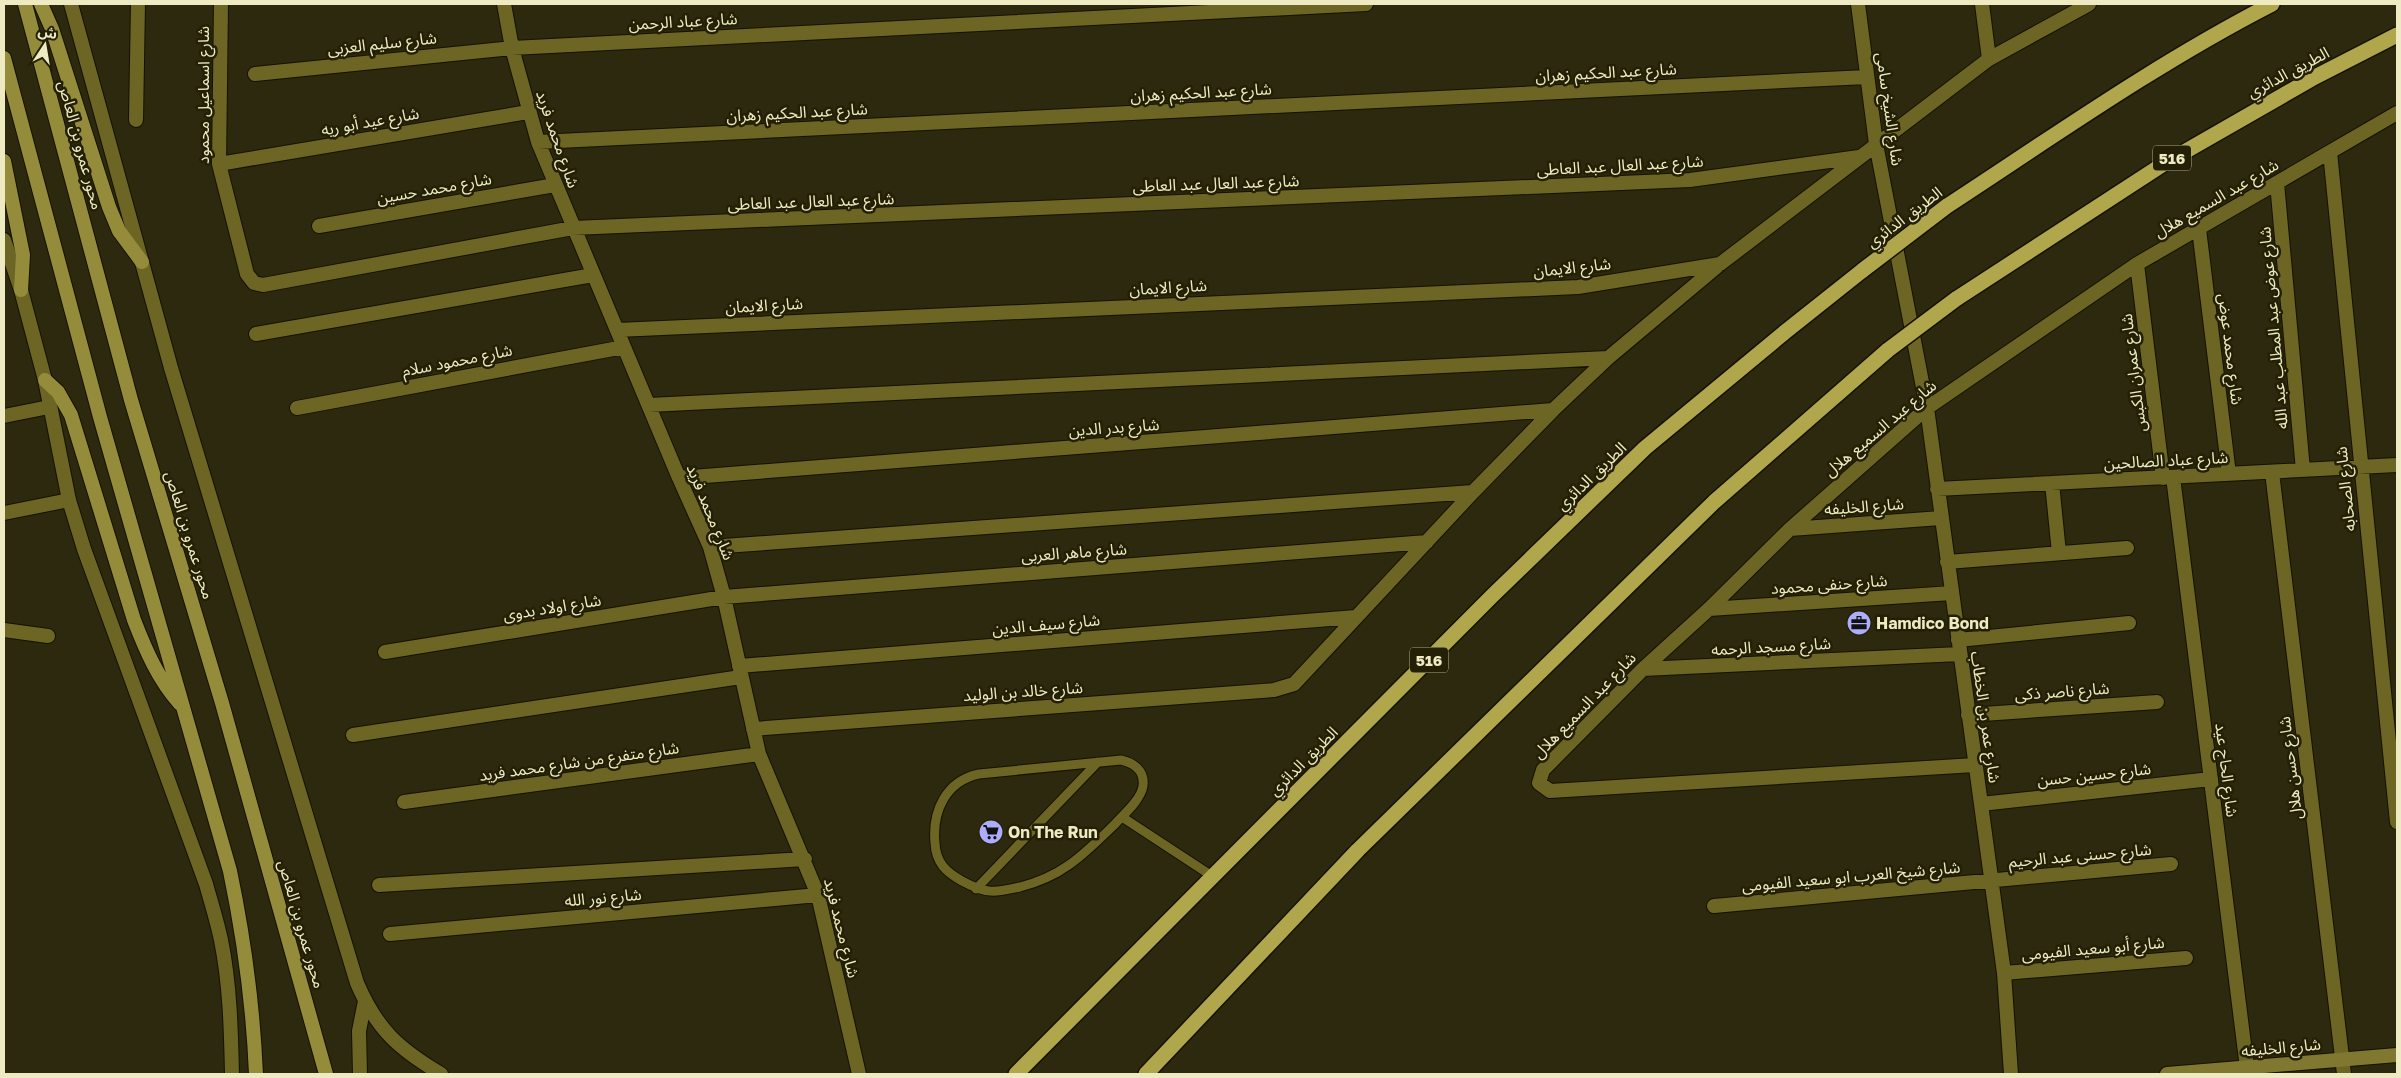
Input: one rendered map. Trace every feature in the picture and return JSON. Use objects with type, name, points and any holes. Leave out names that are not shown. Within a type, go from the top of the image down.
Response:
[{"type":"highway","name":"الطريق الدائري","points":[[1016,1074],[1492,596],[1645,448],[1778,338],[1947,206],[2121,92],[2226,28],[2272,4]]},
{"type":"highway","name":"الطريق الدائري","points":[[1146,1074],[1358,850],[1700,516],[1888,350],[1956,299],[2165,162],[2314,77],[2397,35]]},
{"type":"main road","name":"محور عمرو بن العاص","points":[[26,4],[131,400],[225,712],[326,1074]]},
{"type":"main road","points":[[41,4],[52,29],[109,208],[119,231],[142,262]]},
{"type":"main road","points":[[4,58],[97,408],[230,871],[243,934],[254,1028],[256,1074]]},
{"type":"main road","points":[[4,161],[23,256],[21,290]]},
{"type":"main road","points":[[46,380],[58,392],[71,415],[145,649],[167,690],[182,706]]},
{"type":"main road","name":"شارع الخليفه","points":[[2167,1074],[2397,1055]]},
{"type":"street","points":[[71,4],[171,368],[357,983],[373,1017],[398,1046],[441,1074]]},
{"type":"street","points":[[136,120],[138,4]]},
{"type":"street","name":"شارع اسماعيل محمود","points":[[221,4],[219,164],[248,274]]},
{"type":"street","name":"شارع محمد فريد","points":[[504,4],[512,48],[528,112],[538,142],[616,330],[710,547],[724,597],[759,754],[805,859],[818,895],[859,1074]]},
{"type":"street","name":"شارع عباد الرحمن","points":[[512,48],[1366,4]]},
{"type":"street","name":"شارع الشيخ سامى","points":[[1858,4],[1876,144],[1891,218]]},
{"type":"street","points":[[1982,4],[1989,58]]},
{"type":"street","points":[[1356,617],[1553,410],[1608,358],[1720,264],[1989,58],[2067,9],[2089,4]]},
{"type":"street","name":"شارع سليم العزبى","points":[[255,74],[512,48]]},
{"type":"street","name":"شارع عبد الحكيم زهران","points":[[538,142],[1867,77]]},
{"type":"street","name":"شارع عيد أبو ريه","points":[[219,164],[528,112]]},
{"type":"street","name":"شارع عبد السميع هلال","points":[[1975,765],[1550,792],[1539,783],[1543,770],[1643,669],[1709,610],[1790,529],[1927,408],[2138,264],[2397,113]]},
{"type":"street","name":"شارع الصحابه","points":[[2330,152],[2397,822]]},
{"type":"street","name":"شارع عبد العال عبد العاطى","points":[[248,274],[254,283],[263,285],[573,228],[1690,180],[1859,157]]},
{"type":"street","name":"شارع عوض عبد المطلب عبد الله","points":[[2277,183],[2303,470]]},
{"type":"street","name":"شارع محمد حسين","points":[[319,226],[555,185]]},
{"type":"street","name":"شارع عمر بن الخطاب","points":[[1891,218],[1927,408],[2004,973],[2011,1074]]},
{"type":"street","name":"شارع محمد عوض","points":[[2199,229],[2229,474]]},
{"type":"street","points":[[4,240],[21,290],[46,380],[49,407],[69,500],[84,550],[208,893],[221,940],[231,1024],[232,1074]]},
{"type":"street","name":"شارع الايمان","points":[[616,330],[1578,287],[1720,264]]},
{"type":"street","name":"شارع عمران الكبس","points":[[2138,264],[2168,477]]},
{"type":"street","points":[[256,334],[593,275]]},
{"type":"street","name":"شارع محمود سلام","points":[[297,408],[624,347]]},
{"type":"street","points":[[649,405],[1608,358]]},
{"type":"street","points":[[4,416],[49,407]]},
{"type":"street","name":"شارع بدر الدين","points":[[679,478],[1553,410]]},
{"type":"street","name":"شارع عباد الصالحين","points":[[1937,489],[2397,466]]},
{"type":"street","name":"شارع حسن هلال","points":[[2272,472],[2344,1074]]},
{"type":"street","name":"شارع الحاج عيد","points":[[2168,477],[2211,779],[2247,1068]]},
{"type":"street","points":[[2052,483],[2059,553]]},
{"type":"street","points":[[710,547],[1473,492]]},
{"type":"street","points":[[4,513],[69,500]]},
{"type":"street","name":"شارع الخليفه","points":[[1790,529],[1941,518]]},
{"type":"street","name":"شارع ماهر العربى","points":[[724,597],[1427,542]]},
{"type":"street","points":[[1947,562],[2127,548]]},
{"type":"street","name":"شارع حنفى محمود","points":[[1709,610],[1952,593]]},
{"type":"street","name":"شارع اولاد بدوى","points":[[385,652],[724,597]]},
{"type":"street","name":"شارع سيف الدين","points":[[353,735],[740,672],[1356,617]]},
{"type":"street","name":"شارع خالد بن الوليد","points":[[753,729],[1274,690],[1294,684],[1356,617]]},
{"type":"street","name":"شارع مسجد الرحمه","points":[[1643,669],[1959,647],[2129,623]]},
{"type":"street","points":[[4,630],[48,636]]},
{"type":"street","name":"شارع ناصر ذكى","points":[[1968,715],[2157,702]]},
{"type":"street","name":"شارع متفرع من شارع محمد فريد","points":[[404,802],[759,754]]},
{"type":"street","name":"شارع حسين حسن","points":[[1981,804],[2211,779]]},
{"type":"street","points":[[379,885],[805,859]]},
{"type":"street","name":"شارع حسنى عبد الرحيم","points":[[1992,881],[2172,864]]},
{"type":"street","name":"شارع شيخ العرب ابو سعيد الفيومى","points":[[1714,906],[1992,881]]},
{"type":"street","name":"شارع نور الله","points":[[390,934],[818,895]]},
{"type":"street","name":"شارع أبو سعيد الفيومى","points":[[2004,973],[2186,958]]},
{"type":"street","points":[[360,1074],[360,1031],[364,1001]]},
{"type":"lane","points":[[1122,760],[1131,762],[1139,768],[1143,777],[1143,787],[1139,796],[1122,817],[1078,860],[1058,874],[1034,883],[999,892],[976,889],[946,872],[935,851],[934,840],[938,813],[945,794],[952,786],[969,776],[979,774],[1098,762],[1122,760]]},
{"type":"lane","points":[[976,889],[1098,762]]},
{"type":"lane","points":[[1122,817],[1212,876]]},
{"type":"place","name":"Hamdico Bond","points":[[1859,623]]},
{"type":"place","name":"On The Run","points":[[991,832]]}]
